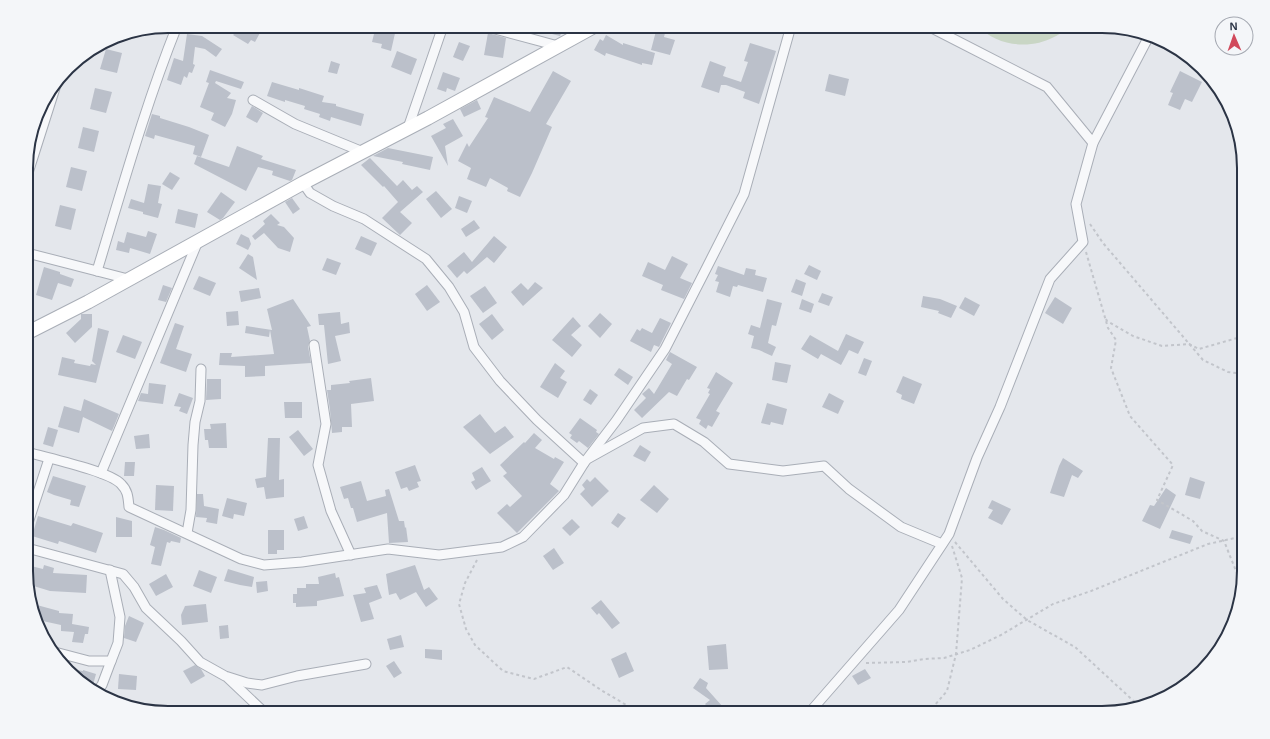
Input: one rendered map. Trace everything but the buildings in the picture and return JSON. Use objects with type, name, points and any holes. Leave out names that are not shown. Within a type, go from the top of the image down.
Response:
[{"type":"main road","points":[[33,330],[88,302],[303,183],[408,128],[582,33]]},
{"type":"street","points":[[97,271],[144,116],[163,60],[174,33]]},
{"type":"street","points":[[408,128],[441,33]]},
{"type":"street","points":[[510,33],[558,46]]},
{"type":"street","points":[[33,454],[101,473],[120,483],[128,493],[129,507],[241,559],[264,565],[302,562],[388,549],[439,555],[502,547],[523,537],[564,495],[585,461],[616,421],[665,349],[744,194],[789,33]]},
{"type":"street","points":[[942,33],[1047,87],[1093,143]]},
{"type":"street","points":[[814,706],[899,610],[949,534],[977,458],[1000,407],[1050,279],[1083,242],[1076,204],[1093,143],[1147,41]]},
{"type":"street","points":[[34,155],[51,99]]},
{"type":"street","points":[[253,100],[295,124],[363,152]]},
{"type":"street","points":[[303,183],[310,193],[333,206],[364,219],[426,259],[449,287],[464,312],[474,347],[500,381],[537,420],[585,461]]},
{"type":"street","points":[[101,473],[198,241]]},
{"type":"street","points":[[33,255],[128,279]]},
{"type":"street","points":[[314,345],[326,424],[318,465],[331,512],[351,555]]},
{"type":"street","points":[[187,533],[191,510],[193,445],[195,422],[200,400],[201,369]]},
{"type":"street","points":[[585,461],[643,428],[674,424],[704,442],[729,464],[783,472],[824,466],[849,488],[901,527],[942,544]]},
{"type":"street","points":[[33,508],[49,459]]},
{"type":"street","points":[[33,550],[123,574],[134,587],[146,608],[181,641],[200,662],[225,676],[247,683],[262,685],[297,676],[366,664]]},
{"type":"street","points":[[100,688],[118,643],[120,617],[110,570]]},
{"type":"street","points":[[62,654],[89,662],[111,661]]},
{"type":"street","points":[[225,676],[257,706]]},
{"type":"path","points":[[1087,221],[1103,243],[1203,360],[1228,372],[1237,373]]},
{"type":"path","points":[[1083,242],[1108,328],[1116,340],[1111,368],[1130,416],[1173,465],[1158,500],[1193,521],[1202,531],[1224,541],[1237,574]]},
{"type":"path","points":[[1103,311],[1107,321],[1133,336],[1162,346],[1189,344],[1199,349],[1237,338]]},
{"type":"path","points":[[949,534],[1003,599],[1027,620],[1075,646],[1135,702]]},
{"type":"path","points":[[934,706],[947,691],[956,654],[962,578],[949,534]]},
{"type":"path","points":[[853,663],[906,662],[944,658],[970,650],[1000,636],[1053,604],[1091,591],[1208,544],[1237,538]]},
{"type":"path","points":[[483,550],[465,583],[459,604],[466,629],[475,645],[503,671],[534,679],[567,667],[627,706]]},
{"type":"green space","points":[[985,33],[1062,33],[1045,41],[1024,45],[1004,42]]}]
